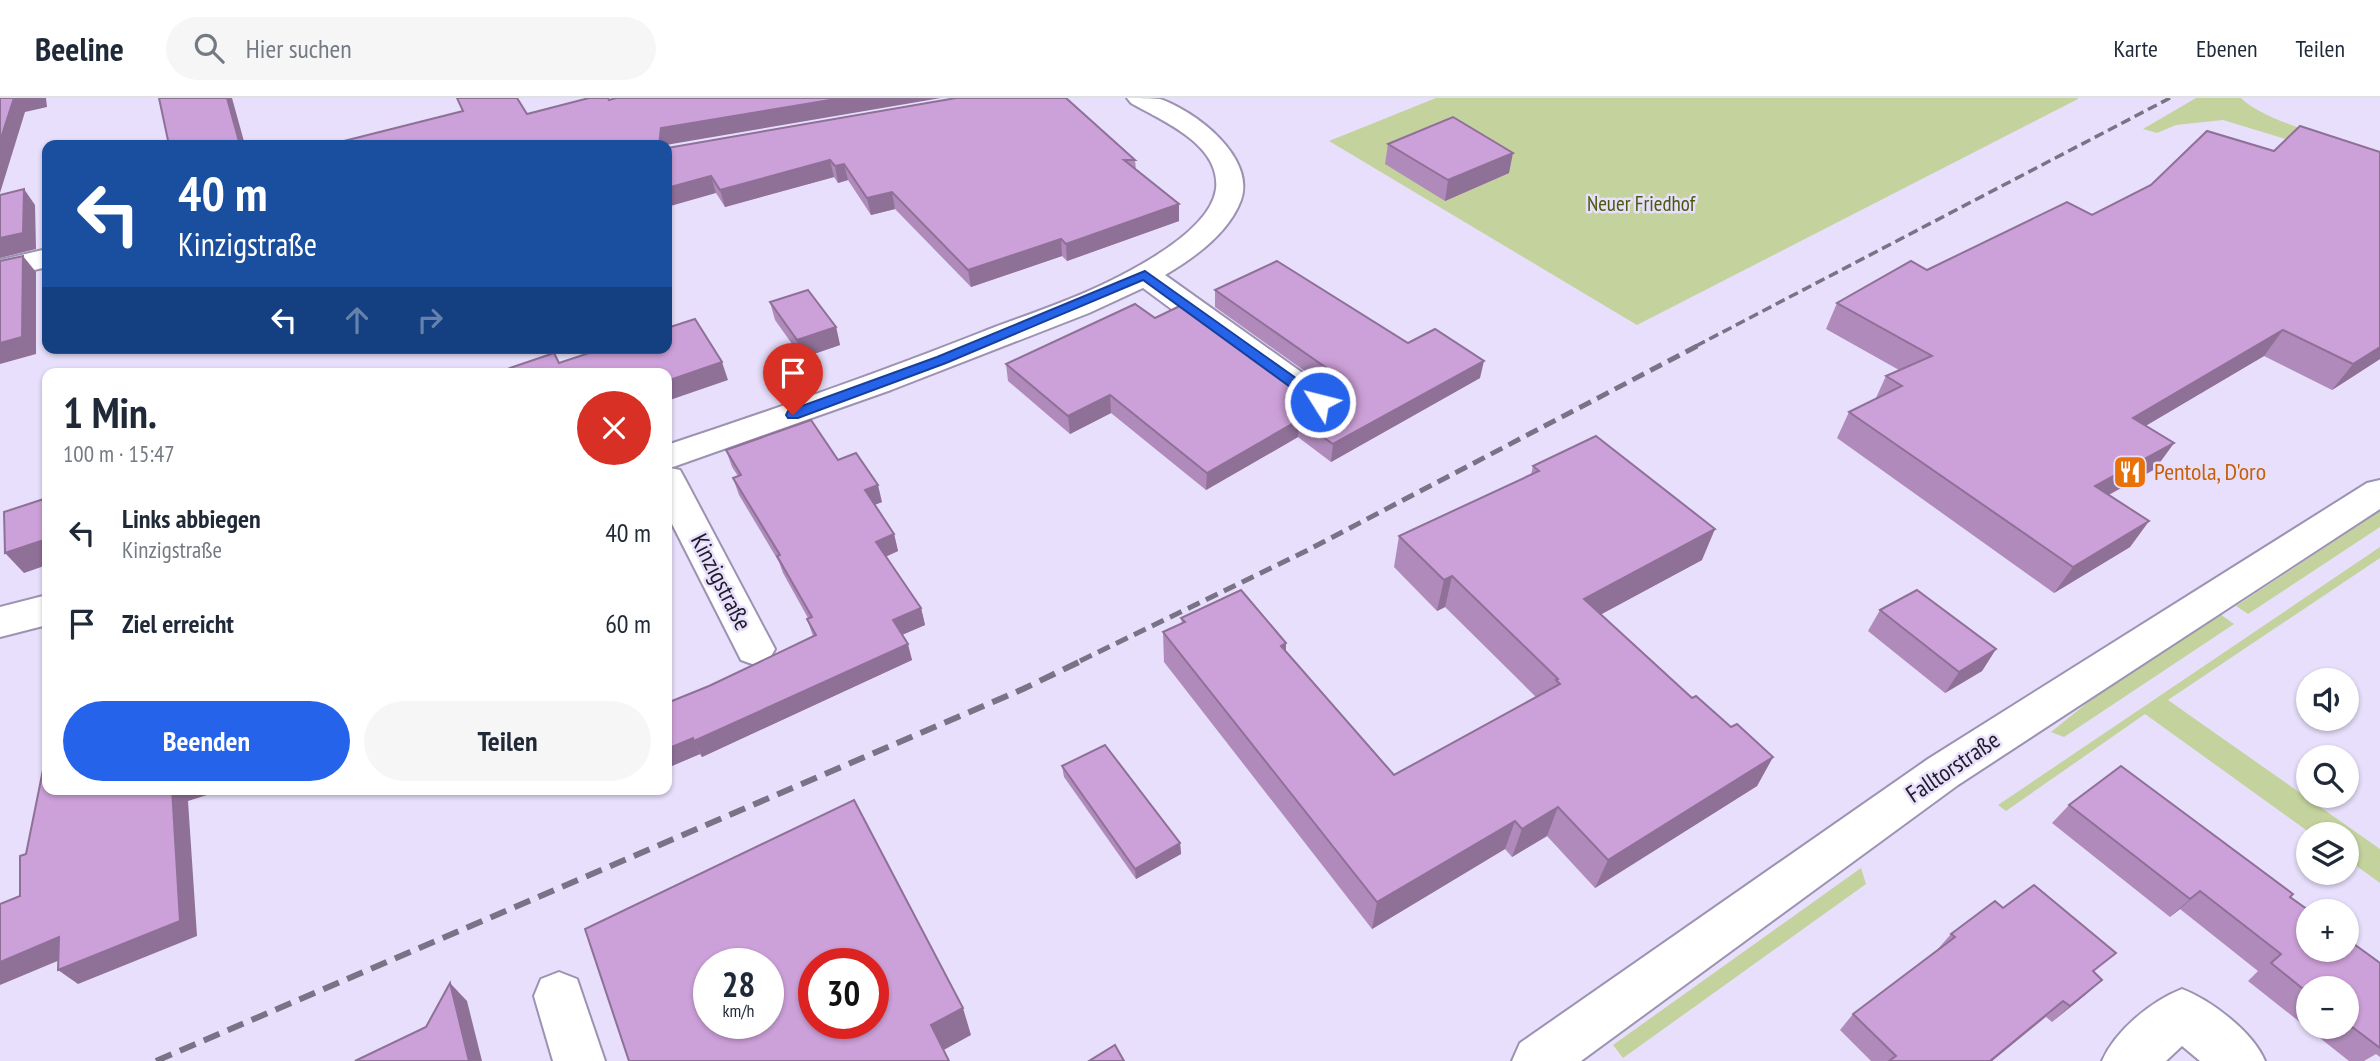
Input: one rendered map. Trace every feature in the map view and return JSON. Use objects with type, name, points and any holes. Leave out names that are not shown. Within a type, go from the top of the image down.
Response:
[{"type":"street","points":[[672,455],[942,360],[1145,275],[1198,237],[1223,207],[1230,189],[1228,173],[1208,141],[1140,98]]},
{"type":"street","points":[[0,269],[42,259]]},
{"type":"street","points":[[1145,275],[1320,402]]},
{"type":"street","name":"Kinzigstraße","points":[[672,489],[755,649]]},
{"type":"street","name":"Falltorstraße","points":[[1538,1061],[1942,772],[2380,492]]},
{"type":"street","points":[[0,622],[42,612]]},
{"type":"street","points":[[559,996],[579,1061]]},
{"type":"street","points":[[2128,1061],[2182,1013],[2239,1061]]},
{"type":"green space","name":"Neuer Friedhof","points":[[1436,98],[2078,99],[1637,325],[1329,141]]},
{"type":"green space","points":[[2196,98],[2241,98],[2269,116],[2287,123],[2380,151],[2380,168],[2223,120],[2176,125],[2157,133],[2143,129]]},
{"type":"green space","points":[[2380,511],[2380,527],[2248,614],[2236,606]]},
{"type":"green space","points":[[2380,547],[2380,558],[2168,700],[2296,790],[2296,808],[2322,808],[2342,822],[2296,823],[2145,714],[2006,811],[1998,805]]},
{"type":"green space","points":[[2220,614],[2234,624],[2064,737],[2051,732],[2097,695]]},
{"type":"green space","points":[[2359,834],[2380,849],[2380,883],[2359,868]]},
{"type":"green space","points":[[1861,868],[1866,884],[1623,1058],[1613,1045]]},
{"type":"building","points":[[0,98],[14,98],[0,141]]},
{"type":"building","points":[[159,98],[227,98],[239,140],[168,140]]},
{"type":"building","points":[[457,98],[517,98],[527,114],[589,98],[842,98],[661,128],[660,140],[348,140],[463,111]]},
{"type":"building","points":[[956,98],[1066,98],[1135,160],[1124,160],[1179,204],[1066,244],[1061,239],[968,270],[892,192],[867,198],[844,164],[835,166],[830,160],[720,190],[711,176],[672,187],[672,147]]},
{"type":"building","points":[[1453,117],[1513,153],[1448,180],[1388,144]]},
{"type":"building","points":[[2300,126],[2380,152],[2380,347],[2353,364],[2283,330],[2133,418],[2174,443],[2095,486],[2149,521],[2073,567],[1849,412],[1902,386],[1886,376],[1932,356],[1837,303],[1911,261],[1927,270],[2067,202],[2092,215],[2151,185],[2207,131],[2274,151]]},
{"type":"building","points":[[24,189],[23,233],[0,238],[0,195]]},
{"type":"building","points":[[23,256],[22,337],[0,343],[0,261]]},
{"type":"building","points":[[1277,261],[1408,343],[1435,329],[1484,361],[1333,444],[1299,420],[1207,473],[1110,395],[1068,416],[1006,364],[1135,304],[1155,318],[1184,304],[1308,394],[1321,398],[1334,395],[1341,386],[1335,374],[1215,290]]},
{"type":"building","points":[[808,290],[836,327],[797,340],[770,302]]},
{"type":"building","points":[[695,319],[722,362],[672,379],[672,368],[510,368],[551,354],[554,354],[559,363],[586,354],[672,354],[672,326]]},
{"type":"building","points":[[811,420],[838,460],[856,453],[878,485],[865,490],[894,534],[876,542],[921,608],[893,620],[908,644],[694,741],[693,738],[672,747],[672,701],[816,635],[807,619],[812,617],[777,556],[780,555],[733,478],[741,475],[726,450]]},
{"type":"building","points":[[1596,436],[1715,529],[1584,599],[1692,698],[1696,696],[1731,727],[1737,724],[1773,757],[1608,860],[1558,807],[1522,829],[1515,821],[1377,902],[1163,632],[1185,622],[1181,618],[1241,590],[1286,643],[1281,646],[1394,775],[1560,684],[1556,680],[1558,679],[1452,576],[1444,580],[1399,536],[1539,471],[1533,466]]},
{"type":"building","points":[[42,500],[42,541],[5,553],[4,512]]},
{"type":"building","points":[[1917,590],[1996,649],[1959,672],[1880,610]]},
{"type":"building","points":[[1105,745],[1180,843],[1135,869],[1062,766]]},
{"type":"building","points":[[2121,766],[2293,894],[2290,897],[2296,901],[2296,962],[2359,962],[2359,948],[2380,963],[2380,1048],[2359,1032],[2359,976],[2296,976],[2296,983],[2271,963],[2281,954],[2200,891],[2190,899],[2069,805]]},
{"type":"building","points":[[42,775],[42,795],[172,795],[180,921],[58,970],[59,937],[0,962],[0,904],[20,896],[20,856],[26,854]]},
{"type":"building","points":[[854,800],[963,1008],[931,1025],[949,1061],[629,1061],[585,929]]},
{"type":"building","points":[[2034,885],[2116,953],[2093,971],[2102,980],[2070,1006],[2063,1001],[1990,1061],[1889,1061],[1896,1056],[1853,1014],[1955,937],[1951,934],[1995,901],[2003,908]]},
{"type":"building","points":[[450,983],[469,1061],[355,1061],[426,1027]]},
{"type":"building","points":[[1115,1045],[1124,1061],[1089,1061]]},
{"type":"railway","points":[[1696,346],[2170,98]]},
{"type":"railway","points":[[1080,661],[1306,551],[1699,345]]},
{"type":"railway","points":[[156,1061],[1023,689],[1083,660]]},
{"type":"place","name":"Pentola, D'oro","points":[[2130,472]]},
{"type":"route","points":[[793,415],[942,360],[1145,275],[1320,402]]}]
